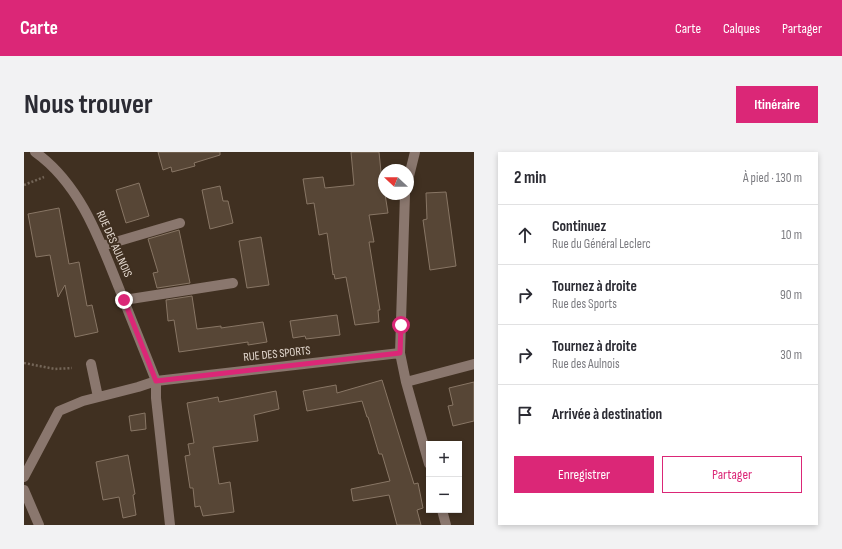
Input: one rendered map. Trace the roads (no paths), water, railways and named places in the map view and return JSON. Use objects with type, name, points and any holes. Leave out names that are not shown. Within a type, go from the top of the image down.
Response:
[{"type":"street","name":"RUE DES AULNOIS","points":[[35,152],[58,170],[95,227],[156,381],[156,398],[170,525]]},
{"type":"street","points":[[412,164],[415,152]]},
{"type":"street","points":[[405,200],[400,353],[406,382],[426,453]]},
{"type":"street","points":[[102,246],[180,223]]},
{"type":"street","points":[[124,300],[233,282]]},
{"type":"street","name":"RUE DES SPORTS","points":[[24,477],[59,411],[83,401],[156,381],[400,353]]},
{"type":"street","points":[[91,364],[98,397]]},
{"type":"street","points":[[406,382],[474,364]]},
{"type":"street","points":[[24,490],[39,525]]},
{"type":"street","points":[[443,513],[446,525]]}]
